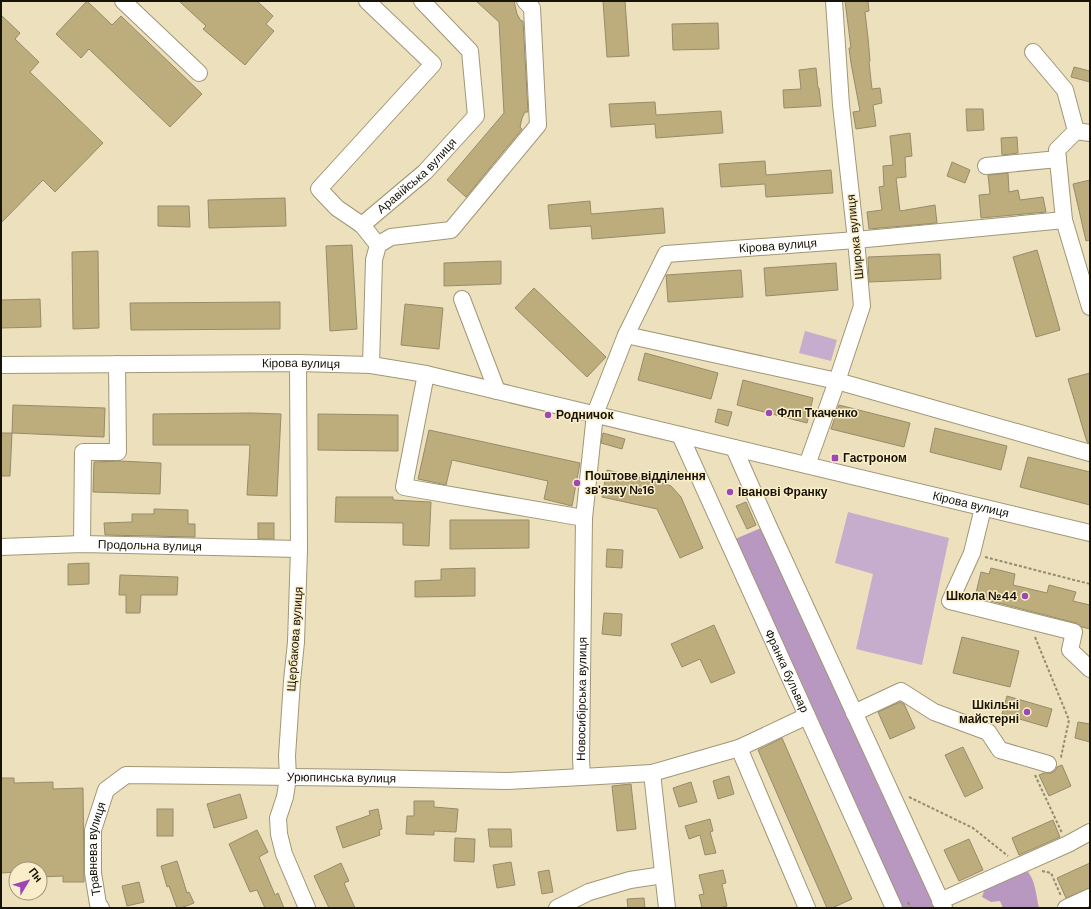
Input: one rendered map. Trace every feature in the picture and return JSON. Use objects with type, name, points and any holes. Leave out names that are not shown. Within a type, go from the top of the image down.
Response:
[{"type":"street","points":[[123,1],[199,73]]},
{"type":"street","points":[[367,1],[433,64],[319,189],[337,208],[362,225],[378,246]]},
{"type":"street","name":"Аравійська вулиця","points":[[362,225],[425,172],[476,116],[470,50],[422,1]]},
{"type":"street","points":[[370,365],[374,260],[378,246],[391,237],[451,230],[538,125],[532,8],[525,1]]},
{"type":"street","name":"Широка вулиця","points":[[807,465],[862,306],[841,105],[834,1]]},
{"type":"street","points":[[1032,52],[1065,90],[1083,132],[1057,150],[1064,220],[1090,307]]},
{"type":"street","points":[[986,166],[1058,159]]},
{"type":"street","name":"Кірова вулиця","points":[[595,414],[626,335],[666,254],[856,240],[1064,220]]},
{"type":"street","points":[[462,299],[497,391]]},
{"type":"street","points":[[626,335],[837,381],[1090,453]]},
{"type":"street","name":"Кірова вулиця","points":[[1,365],[298,363],[370,365],[426,374],[1090,533]]},
{"type":"street","name":"Щербакова вулиця","points":[[298,363],[299,549],[296,642],[291,688],[287,756],[288,777],[285,797],[278,818],[279,834],[284,854],[307,908]]},
{"type":"street","points":[[82,544],[83,452],[118,452],[116,364]]},
{"type":"street","points":[[426,374],[404,487],[584,518]]},
{"type":"street","name":"Новосибірська вулиця","points":[[595,414],[584,518],[582,777],[652,773],[739,748],[807,716]]},
{"type":"street","name":"Франка бульвар","points":[[680,435],[894,908]]},
{"type":"street","points":[[734,448],[942,906],[1090,832]]},
{"type":"street","points":[[984,508],[972,553],[950,602],[1074,632],[1070,650],[1090,669]]},
{"type":"street","name":"Продольна вулиця","points":[[1,547],[82,544],[299,549]]},
{"type":"street","points":[[854,713],[901,691],[934,712],[988,732],[1000,750],[1048,764]]},
{"type":"street","points":[[739,748],[807,908]]},
{"type":"street","points":[[652,773],[667,908]]},
{"type":"street","name":"Урюпинська вулиця","points":[[106,790],[126,774],[506,781],[582,777]]},
{"type":"street","name":"Травнева вулиця","points":[[101,908],[98,904],[93,873],[93,830],[106,790]]},
{"type":"street","points":[[557,908],[589,892],[630,880],[663,875]]},
{"type":"street","points":[[1066,908],[1090,897]]},
{"type":"path","points":[[972,553],[1090,584]]},
{"type":"path","points":[[1029,621],[1069,720],[1061,757],[1034,772],[1068,844]]},
{"type":"path","points":[[888,787],[973,828],[1020,866],[1051,873],[1066,908]]},
{"type":"shaded area","points":[[805,331],[837,340],[831,361],[799,353]]},
{"type":"shaded area","points":[[848,512],[949,538],[922,665],[856,649],[873,574],[835,563]]},
{"type":"shaded area","points":[[768,525],[944,908],[894,908],[728,542]]},
{"type":"shaded area","points":[[1028,872],[1034,885],[1039,908],[1003,908],[1000,901],[991,902],[982,897],[984,891],[1008,874]]},
{"type":"building","points":[[87,1],[112,25],[121,16],[202,94],[170,127],[89,49],[81,58],[56,34]]},
{"type":"building","points":[[179,1],[257,1],[273,16],[266,24],[274,31],[245,65],[203,29],[206,26]]},
{"type":"building","points":[[476,1],[514,1],[517,14],[521,21],[523,21],[528,112],[525,112],[522,118],[520,127],[522,129],[466,197],[447,180],[504,113],[499,22]]},
{"type":"building","points":[[603,1],[625,1],[629,56],[607,57]]},
{"type":"building","points":[[845,1],[868,1],[869,11],[865,12],[872,89],[880,88],[882,103],[873,105],[876,126],[856,129],[853,112],[860,111],[851,63],[849,48],[851,48]]},
{"type":"building","points":[[1,15],[20,33],[15,39],[39,62],[30,72],[103,143],[55,192],[43,180],[1,223]]},
{"type":"building","points":[[718,23],[719,49],[673,50],[672,24]]},
{"type":"building","points":[[1074,67],[1090,71],[1090,82],[1071,77]]},
{"type":"building","points":[[816,68],[821,106],[784,108],[783,90],[801,89],[799,70]]},
{"type":"building","points":[[655,102],[656,115],[721,111],[723,133],[656,138],[655,124],[611,127],[609,104]]},
{"type":"building","points":[[966,109],[983,109],[984,130],[967,131]]},
{"type":"building","points":[[910,133],[912,156],[905,157],[906,177],[896,178],[900,211],[935,205],[937,223],[869,229],[867,212],[882,210],[879,187],[884,186],[883,166],[893,165],[890,136]]},
{"type":"building","points":[[1017,137],[1018,153],[1002,155],[1001,138]]},
{"type":"building","points":[[765,161],[766,175],[831,170],[833,193],[766,197],[765,184],[721,187],[719,164]]},
{"type":"building","points":[[952,162],[970,170],[965,183],[947,176]]},
{"type":"building","points":[[1008,173],[1009,192],[1018,190],[1020,200],[1043,197],[1046,212],[981,218],[979,195],[990,194],[988,175]]},
{"type":"building","points":[[1090,180],[1090,240],[1086,241],[1073,184]]},
{"type":"building","points":[[285,198],[286,226],[209,228],[208,200]]},
{"type":"building","points":[[590,201],[591,214],[663,208],[665,233],[592,239],[591,226],[550,229],[548,205]]},
{"type":"building","points":[[158,206],[189,206],[190,227],[158,226]]},
{"type":"building","points":[[352,245],[357,329],[330,331],[326,246]]},
{"type":"building","points":[[1037,250],[1060,330],[1036,337],[1013,257]]},
{"type":"building","points":[[98,251],[99,328],[73,329],[72,252]]},
{"type":"building","points":[[940,254],[941,279],[869,282],[868,257]]},
{"type":"building","points":[[501,261],[501,284],[444,286],[444,263]]},
{"type":"building","points":[[836,263],[838,290],[766,296],[764,268]]},
{"type":"building","points":[[741,270],[743,297],[668,302],[666,275]]},
{"type":"building","points":[[534,288],[606,357],[587,377],[515,308]]},
{"type":"building","points":[[40,299],[41,327],[1,328],[1,300]]},
{"type":"building","points":[[280,302],[280,329],[131,330],[130,303]]},
{"type":"building","points":[[405,304],[443,308],[439,349],[401,345]]},
{"type":"building","points":[[645,353],[718,373],[711,399],[638,380]]},
{"type":"building","points":[[1090,373],[1089,443],[1087,442],[1068,379]]},
{"type":"building","points":[[743,380],[813,398],[807,423],[737,405]]},
{"type":"building","points":[[13,405],[105,408],[104,437],[12,433]]},
{"type":"building","points":[[839,405],[910,423],[904,447],[831,429]]},
{"type":"building","points":[[718,409],[732,412],[728,426],[715,422]]},
{"type":"building","points":[[153,414],[281,414],[277,496],[247,495],[250,445],[153,445]]},
{"type":"building","points":[[318,414],[398,415],[398,451],[318,450]]},
{"type":"building","points":[[935,428],[1007,446],[1001,470],[930,452]]},
{"type":"building","points":[[429,430],[580,463],[572,506],[544,499],[548,481],[452,460],[446,485],[418,479]]},
{"type":"building","points":[[1,433],[12,433],[10,476],[1,476]]},
{"type":"building","points":[[603,433],[625,439],[622,449],[601,443]]},
{"type":"building","points":[[1028,457],[1090,472],[1090,505],[1020,487]]},
{"type":"building","points":[[120,461],[161,463],[160,494],[93,492],[94,462]]},
{"type":"building","points":[[607,470],[656,481],[671,486],[681,497],[703,548],[680,558],[657,509],[602,497]]},
{"type":"building","points":[[336,497],[393,497],[393,500],[431,502],[429,546],[403,545],[403,523],[335,522]]},
{"type":"building","points":[[746,502],[756,525],[747,529],[736,506]]},
{"type":"building","points":[[154,509],[188,510],[188,524],[195,524],[195,537],[105,535],[104,523],[132,522],[132,514],[154,514]]},
{"type":"building","points":[[450,520],[529,520],[529,548],[450,549]]},
{"type":"building","points":[[258,523],[274,523],[274,539],[258,539]]},
{"type":"building","points":[[607,549],[623,550],[622,568],[606,567]]},
{"type":"building","points":[[89,563],[89,584],[68,585],[68,564]]},
{"type":"building","points":[[475,568],[475,596],[415,597],[415,581],[441,580],[441,569]]},
{"type":"building","name":"Школа №44","points":[[991,568],[1015,574],[1013,585],[1047,593],[1049,585],[1076,592],[1073,601],[1090,605],[1090,629],[1082,627],[1076,623],[975,597],[981,572],[989,574]]},
{"type":"building","points":[[120,575],[178,577],[177,595],[141,595],[140,613],[126,613],[126,595],[119,595]]},
{"type":"building","points":[[604,613],[622,614],[621,636],[602,634]]},
{"type":"building","points":[[714,625],[735,673],[711,683],[700,659],[682,667],[671,644]]},
{"type":"building","points":[[962,637],[1019,651],[1010,687],[953,673]]},
{"type":"building","name":"Шкільні майстерні","points":[[1007,696],[1052,709],[1047,727],[1002,714]]},
{"type":"building","points":[[900,702],[904,704],[915,728],[890,739],[878,712]]},
{"type":"building","points":[[1078,722],[1090,724],[1090,742],[1075,738]]},
{"type":"building","points":[[782,738],[852,899],[832,908],[827,908],[758,750]]},
{"type":"building","points":[[963,747],[983,788],[965,797],[945,755]]},
{"type":"building","points":[[1062,765],[1071,786],[1049,796],[1039,775],[1051,773],[1055,771],[1057,767]]},
{"type":"building","points":[[729,776],[734,794],[718,799],[713,781]]},
{"type":"building","points":[[1,778],[14,778],[14,783],[53,782],[53,789],[83,788],[84,882],[63,882],[63,876],[48,877],[48,861],[8,861],[8,873],[1,873]]},
{"type":"building","points":[[691,782],[697,802],[679,807],[673,788]]},
{"type":"building","points":[[631,784],[636,829],[617,831],[612,786]]},
{"type":"building","points":[[240,794],[247,818],[214,828],[207,804]]},
{"type":"building","points":[[414,801],[434,801],[434,807],[458,809],[456,832],[434,831],[434,835],[406,834],[407,816],[414,816]]},
{"type":"building","points":[[157,809],[173,809],[173,836],[157,836]]},
{"type":"building","points":[[378,809],[382,829],[379,830],[380,835],[343,848],[336,827],[370,815],[369,811]]},
{"type":"building","points":[[710,819],[713,831],[710,832],[716,853],[705,855],[700,835],[689,839],[685,826]]},
{"type":"building","points":[[1053,820],[1060,837],[1019,855],[1012,838]]},
{"type":"building","points":[[488,829],[511,829],[512,847],[490,847]]},
{"type":"building","points":[[257,830],[268,852],[259,857],[275,895],[278,893],[284,908],[265,908],[257,890],[250,892],[229,844]]},
{"type":"building","points":[[455,838],[475,839],[474,862],[454,861]]},
{"type":"building","points":[[969,839],[983,870],[959,881],[944,850]]},
{"type":"building","points":[[177,861],[187,893],[189,892],[194,903],[181,908],[177,908],[169,886],[167,887],[161,866]]},
{"type":"building","points":[[511,862],[515,885],[497,888],[493,865]]},
{"type":"building","points":[[341,863],[349,881],[344,883],[355,908],[329,908],[314,876]]},
{"type":"building","points":[[1090,863],[1090,888],[1066,898],[1057,878]]},
{"type":"building","points":[[549,870],[553,892],[542,894],[538,872]]},
{"type":"building","points":[[723,870],[726,883],[722,884],[727,906],[719,908],[702,908],[699,895],[704,894],[699,875]]},
{"type":"building","points":[[139,882],[144,902],[127,906],[122,886]]},
{"type":"building","points":[[644,898],[645,908],[628,908],[627,899]]},
{"type":"place","name":"Флп Ткаченко","points":[[769,413]]},
{"type":"place","name":"Родничок","points":[[548,415]]},
{"type":"place","name":"Гастроном","points":[[835,458]]},
{"type":"place","name":"Поштове відділення зв'язку №16","points":[[577,483]]},
{"type":"place","name":"Іванові Франку","points":[[730,492]]},
{"type":"place","name":"Школа №44","points":[[1025,596]]},
{"type":"place","name":"Шкільні майстерні","points":[[1027,712]]}]
